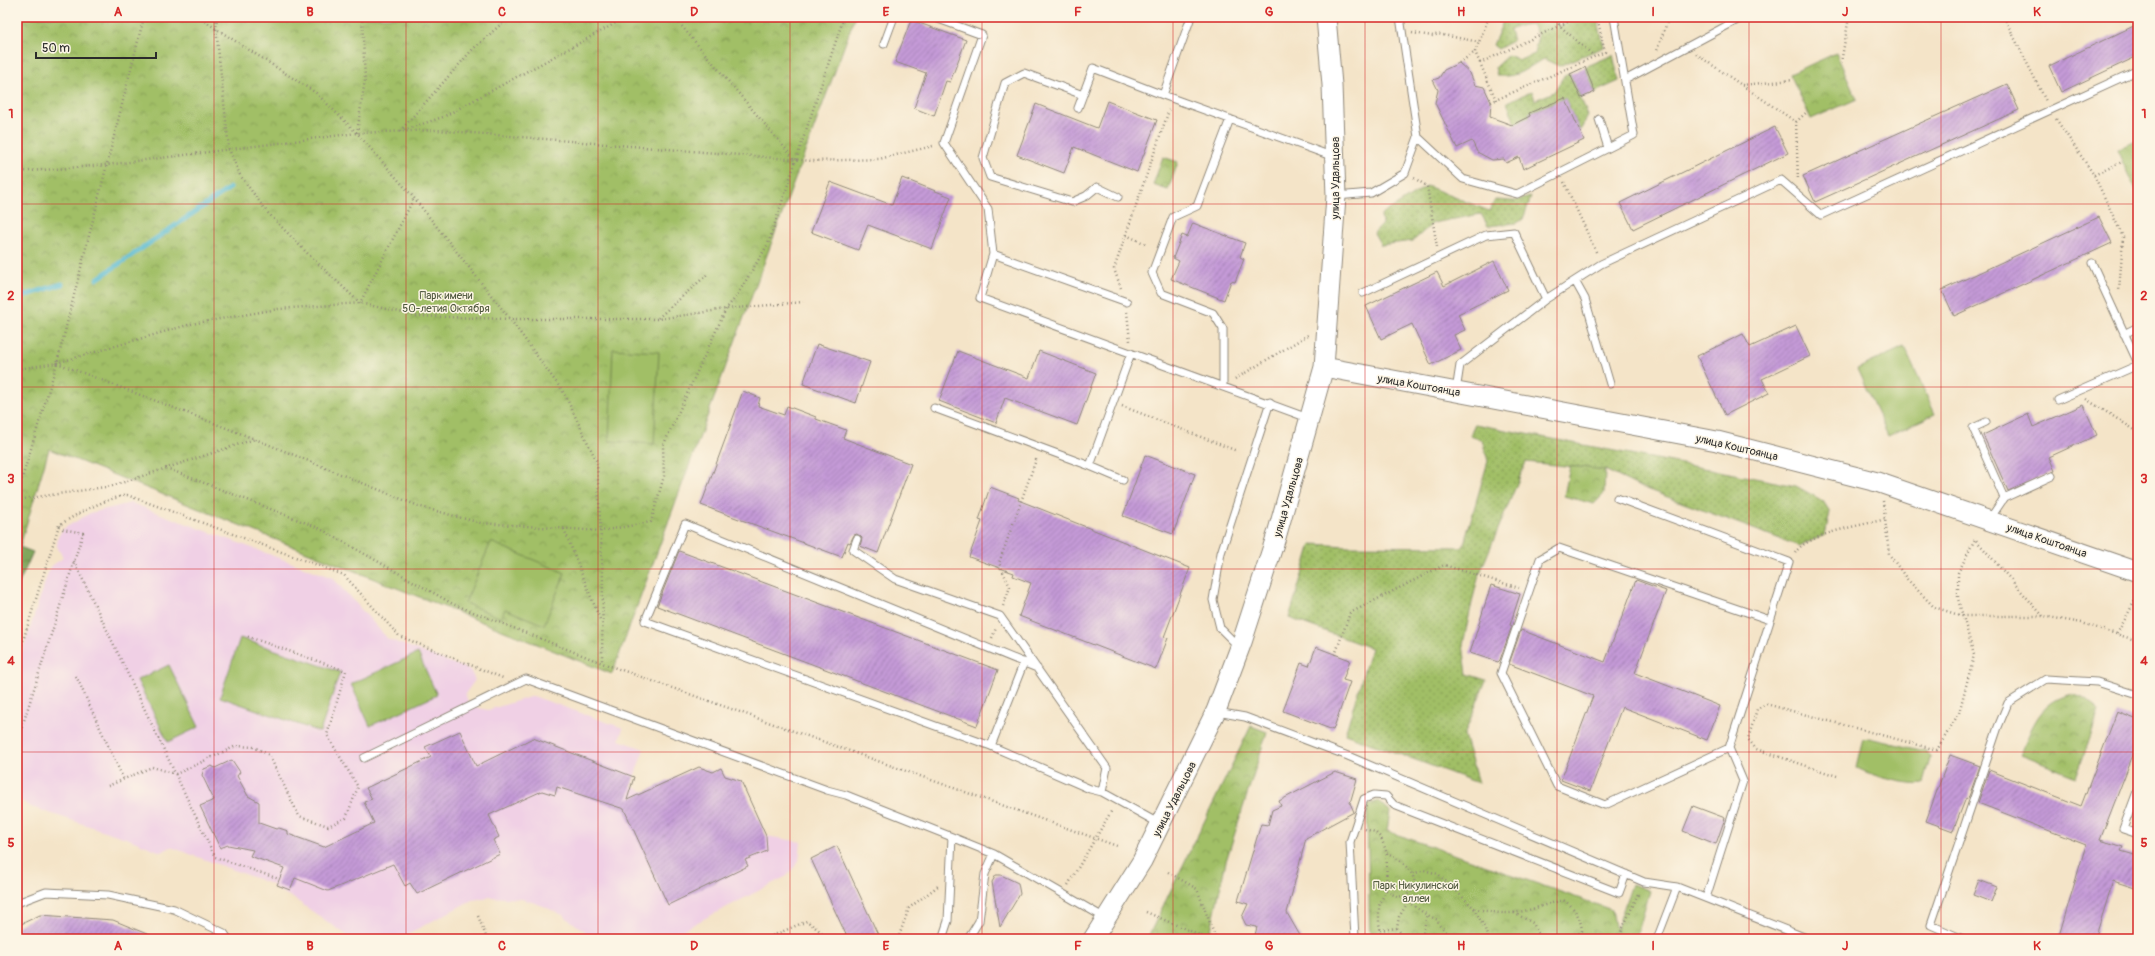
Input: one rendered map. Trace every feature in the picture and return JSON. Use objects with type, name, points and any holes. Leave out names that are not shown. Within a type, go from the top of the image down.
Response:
[{"type":"street","name":"улица Удальцова","points":[[1093,939],[1162,825],[1216,712],[1240,648],[1277,534],[1324,367],[1336,196],[1336,158],[1332,84],[1326,17]]},
{"type":"street","name":"улица Коштоянца","points":[[1324,367],[1717,441],[1867,479],[2138,572]]},
{"type":"lane","points":[[884,44],[894,17]]},
{"type":"lane","points":[[933,17],[982,35],[944,143],[988,209],[993,254],[980,298],[1270,402],[1310,418]]},
{"type":"lane","points":[[1163,95],[1191,17]]},
{"type":"lane","points":[[1336,196],[1371,193],[1405,172],[1418,138],[1400,17]]},
{"type":"lane","points":[[1418,138],[1463,179],[1517,194],[1634,135],[1614,17]]},
{"type":"lane","points":[[1625,80],[1743,17]]},
{"type":"lane","points":[[1078,108],[1093,68],[1336,158]]},
{"type":"lane","points":[[1456,391],[1460,365],[1546,299],[1601,264],[1781,180],[1821,215],[2138,70]]},
{"type":"lane","points":[[1083,94],[1024,73],[1005,83],[983,158],[990,177],[1072,202],[1086,196],[1097,187],[1118,196]]},
{"type":"lane","points":[[1223,386],[1223,329],[1220,324],[1213,313],[1161,293],[1152,273],[1173,217],[1197,206],[1230,119]]},
{"type":"lane","points":[[1599,119],[1608,148]]},
{"type":"lane","points":[[1363,293],[1486,235],[1514,232],[1546,299]]},
{"type":"lane","points":[[993,254],[1126,302]]},
{"type":"lane","points":[[2058,400],[2138,364],[2092,263]]},
{"type":"lane","points":[[1575,281],[1585,298],[1610,384]]},
{"type":"lane","points":[[2124,334],[2138,327]]},
{"type":"lane","points":[[1090,466],[1130,353]]},
{"type":"lane","points":[[1240,648],[1220,628],[1212,600],[1220,553],[1270,402]]},
{"type":"lane","points":[[934,408],[1090,466],[1123,480]]},
{"type":"lane","points":[[1986,422],[1973,428],[2004,498]]},
{"type":"lane","points":[[1989,520],[2004,498],[2052,476]]},
{"type":"lane","points":[[1617,498],[1790,562],[1729,748],[1743,781],[1706,898]]},
{"type":"lane","points":[[1037,668],[685,524],[645,621],[992,746],[1090,789],[1102,792],[1162,825]]},
{"type":"lane","points":[[857,539],[853,550],[895,579],[1000,616],[1107,768],[1102,792]]},
{"type":"lane","points":[[1729,748],[1605,805],[1557,786],[1501,673],[1540,559],[1559,548],[1770,620]]},
{"type":"lane","points":[[992,746],[1024,662]]},
{"type":"lane","points":[[364,758],[526,679],[828,790],[846,795],[994,854],[1107,918]]},
{"type":"lane","points":[[1963,939],[1931,925],[1998,727],[2008,704],[2046,679],[2097,682],[2138,695]]},
{"type":"lane","points":[[1216,712],[1245,718],[1348,756],[1644,882],[1677,887],[1809,939]]},
{"type":"lane","points":[[2138,788],[2123,829],[2138,834]]},
{"type":"lane","points":[[1356,938],[1350,842],[1364,799],[1374,795],[1386,796],[1394,805],[1619,893],[1626,874]]},
{"type":"lane","points":[[942,939],[948,921],[952,837]]},
{"type":"lane","points":[[968,939],[979,921],[985,874],[994,854]]},
{"type":"lane","points":[[1657,939],[1677,887]]},
{"type":"lane","points":[[17,903],[46,892],[108,895],[174,909],[224,933],[228,939]]},
{"type":"path","points":[[17,495],[57,364],[144,17]]},
{"type":"path","points":[[198,17],[316,93],[357,133],[414,198],[510,319],[564,393],[597,462],[604,578],[602,663]]},
{"type":"path","points":[[217,17],[216,28],[229,149],[240,175],[267,212],[360,303]]},
{"type":"path","points":[[357,133],[364,80],[362,17]]},
{"type":"path","points":[[400,132],[472,50],[510,17]]},
{"type":"path","points":[[400,132],[443,117],[628,17]]},
{"type":"path","points":[[674,17],[795,160]]},
{"type":"path","points":[[57,364],[255,439],[421,507],[481,523],[601,531],[651,522],[664,476],[663,446],[726,309],[736,297],[768,244],[844,17]]},
{"type":"path","points":[[1459,63],[1474,52],[1489,17]]},
{"type":"path","points":[[1554,17],[1560,26],[1594,56]]},
{"type":"path","points":[[1480,63],[1578,17]]},
{"type":"path","points":[[1491,102],[1605,52],[1597,17]]},
{"type":"path","points":[[1651,66],[1669,17]]},
{"type":"path","points":[[1841,63],[1849,17]]},
{"type":"path","points":[[2004,17],[2050,110],[2094,175],[2123,237],[2117,318]]},
{"type":"path","points":[[1402,31],[1433,36],[1438,34],[1479,42]]},
{"type":"path","points":[[1686,47],[1796,122]]},
{"type":"path","points":[[1474,52],[1496,100]]},
{"type":"path","points":[[1742,85],[1793,80]]},
{"type":"path","points":[[1130,353],[1126,302],[1114,269],[1173,98]]},
{"type":"path","points":[[1798,195],[1796,122],[1808,111]]},
{"type":"path","points":[[17,172],[106,165],[357,133],[436,130],[812,161],[879,158],[944,143]]},
{"type":"path","points":[[2094,175],[2122,162]]},
{"type":"path","points":[[1405,172],[1427,186],[1438,258]]},
{"type":"path","points":[[1560,172],[1601,264]]},
{"type":"path","points":[[360,303],[414,198]]},
{"type":"path","points":[[1126,235],[1146,244]]},
{"type":"path","points":[[658,319],[709,273]]},
{"type":"path","points":[[17,369],[57,364],[191,324],[278,308],[360,303],[417,316],[510,319],[658,319],[726,309],[803,302]]},
{"type":"path","points":[[1223,386],[1308,335]]},
{"type":"path","points":[[2076,393],[2138,432]]},
{"type":"path","points":[[1113,402],[1237,451]]},
{"type":"path","points":[[17,500],[112,486],[255,439]]},
{"type":"path","points":[[989,648],[1010,587],[999,563],[1040,447]]},
{"type":"path","points":[[166,468],[319,528],[453,604],[602,663],[1117,846]]},
{"type":"path","points":[[17,660],[59,525],[82,511],[112,498],[127,496],[344,575],[399,636],[516,684]]},
{"type":"path","points":[[1883,502],[1889,554],[1907,579],[1934,607],[1962,616],[2042,616],[2082,623],[2138,641]]},
{"type":"path","points":[[1790,562],[1799,546],[1825,535],[1886,519]]},
{"type":"path","points":[[17,743],[82,533],[63,529],[59,525]]},
{"type":"path","points":[[564,528],[602,625]]},
{"type":"path","points":[[1837,776],[1756,749],[1748,739],[1758,709],[1766,704],[1937,750],[1959,713],[1974,655],[1958,599],[1958,573],[1974,539],[2042,616]]},
{"type":"path","points":[[74,562],[215,857],[280,879]]},
{"type":"path","points":[[1336,655],[1350,613],[1444,565],[1530,591]]},
{"type":"path","points":[[2118,634],[2138,595]]},
{"type":"path","points":[[108,786],[152,767],[176,774],[236,746],[254,747],[269,755],[299,816],[328,826],[346,818],[358,787],[327,735],[346,671],[246,636]]},
{"type":"path","points":[[76,676],[124,780]]},
{"type":"path","points":[[1063,894],[1094,838],[1117,801]]},
{"type":"path","points":[[1357,824],[1367,831],[1375,832],[1381,838],[1387,852],[1386,890],[1380,906],[1380,930],[1382,939]]},
{"type":"path","points":[[1386,890],[1397,897],[1406,896],[1413,891],[1415,884],[1413,874],[1394,856],[1387,852]]},
{"type":"path","points":[[1413,874],[1424,870],[1438,874],[1474,908],[1485,929],[1488,939]]},
{"type":"path","points":[[1168,872],[1198,889],[1216,939]]},
{"type":"path","points":[[898,939],[909,908],[950,878]]},
{"type":"path","points":[[1618,939],[1644,882]]},
{"type":"path","points":[[1406,896],[1408,902],[1427,915],[1438,920],[1439,925],[1455,939]]},
{"type":"path","points":[[1474,908],[1495,914],[1514,913],[1563,900],[1572,905],[1582,924],[1582,930],[1573,939]]},
{"type":"path","points":[[1408,902],[1399,917],[1397,928],[1402,935],[1408,939]]},
{"type":"path","points":[[1146,912],[1209,939]]},
{"type":"path","points":[[1514,913],[1533,923],[1541,939]]},
{"type":"path","points":[[1427,915],[1423,933],[1428,939]]},
{"type":"path","points":[[478,916],[487,939]]},
{"type":"path","points":[[765,939],[807,921],[830,939]]},
{"type":"path","points":[[1380,930],[1397,928]]},
{"type":"path","points":[[1192,939],[1194,933]]},
{"type":"shaded area","points":[[131,503],[333,578],[388,639],[470,670],[475,680],[465,694],[470,706],[488,710],[533,696],[623,728],[619,740],[644,749],[631,786],[645,792],[699,767],[713,772],[721,768],[725,776],[741,781],[766,836],[801,842],[799,861],[787,876],[665,939],[595,939],[563,915],[538,904],[522,899],[490,897],[472,900],[402,937],[391,939],[365,939],[348,936],[293,898],[274,888],[271,884],[171,847],[161,852],[129,839],[31,807],[17,798],[17,668],[50,567],[63,558],[57,546],[58,537],[63,529],[90,513]]},
{"type":"green space","name":"Парк имени 50-летия Октября","points":[[17,17],[855,17],[612,674],[49,449],[17,556]]},
{"type":"green space","points":[[1505,17],[1568,17],[1557,22],[1560,26],[1578,17],[1597,17],[1604,47],[1559,66],[1544,59],[1517,74],[1497,76],[1495,67],[1508,55],[1520,60],[1534,54],[1538,36],[1532,24],[1522,25],[1510,30],[1513,41],[1498,49],[1493,45]]},
{"type":"green space","points":[[1836,53],[1857,99],[1811,119],[1790,74]]},
{"type":"green space","points":[[1613,55],[1619,81],[1595,92],[1585,67]]},
{"type":"green space","points":[[1570,73],[1588,116],[1580,131],[1565,98],[1529,113],[1530,116],[1516,126],[1507,102],[1532,91],[1535,100],[1554,92],[1563,77]]},
{"type":"green space","points":[[2138,140],[2138,196],[2117,150]]},
{"type":"green space","points":[[1163,157],[1178,162],[1168,190],[1153,185]]},
{"type":"green space","points":[[1427,186],[1489,211],[1495,200],[1514,201],[1531,197],[1523,219],[1517,223],[1488,226],[1481,214],[1433,223],[1413,241],[1381,245],[1374,233],[1382,224],[1381,215]]},
{"type":"green space","points":[[1904,347],[1935,414],[1888,436],[1857,369]]},
{"type":"green space","points":[[613,349],[659,352],[654,444],[609,441]]},
{"type":"green space","points":[[1475,424],[1796,486],[1823,501],[1830,512],[1825,535],[1799,546],[1638,486],[1605,470],[1526,462],[1479,575],[1463,644],[1467,674],[1486,680],[1464,735],[1478,783],[1345,734],[1371,648],[1289,618],[1311,544],[1348,546],[1463,547],[1488,461],[1482,440],[1470,436]]},
{"type":"green space","points":[[1570,466],[1605,470],[1604,494],[1594,504],[1564,496]]},
{"type":"green space","points":[[491,542],[565,573],[544,625],[505,609],[501,618],[465,603]]},
{"type":"green space","points":[[17,546],[33,552],[17,588]]},
{"type":"green space","points":[[240,638],[340,672],[320,732],[220,697]]},
{"type":"green space","points":[[418,653],[437,695],[370,726],[351,684]]},
{"type":"green space","points":[[169,665],[199,727],[168,742],[137,680]]},
{"type":"green space","points":[[2074,694],[2089,700],[2099,713],[2076,777],[2021,755],[2033,725],[2045,708],[2063,697]]},
{"type":"green space","points":[[1251,726],[1267,732],[1226,861],[1209,939],[1147,939]]},
{"type":"green space","points":[[1869,738],[1925,751],[1930,756],[1930,759],[1923,783],[1917,784],[1889,779],[1856,767],[1863,739]]},
{"type":"green space","name":"Парк Никулинской аллеи","points":[[1378,801],[1390,811],[1387,831],[1612,910],[1616,931],[1632,884],[1650,891],[1636,939],[1370,939],[1367,805]]},
{"type":"building","points":[[911,20],[966,40],[950,82],[946,81],[934,116],[914,108],[926,73],[895,62]]},
{"type":"building","points":[[2138,24],[2138,56],[2061,92],[2049,66]]},
{"type":"building","points":[[1459,63],[1470,73],[1475,85],[1484,87],[1491,102],[1490,117],[1512,125],[1530,116],[1529,113],[1565,98],[1584,140],[1523,169],[1519,157],[1506,163],[1504,159],[1492,160],[1477,152],[1472,141],[1457,148],[1435,103],[1438,90],[1433,80],[1439,78],[1444,70]]},
{"type":"building","points":[[1585,67],[1595,92],[1581,98],[1570,74]]},
{"type":"building","points":[[2007,84],[2019,110],[1815,202],[1803,176]]},
{"type":"building","points":[[1107,101],[1157,120],[1137,172],[1074,147],[1064,173],[1017,155],[1036,104],[1097,128]]},
{"type":"building","points":[[1775,127],[1788,153],[1633,229],[1620,203]]},
{"type":"building","points":[[902,178],[951,197],[932,249],[868,225],[858,250],[811,232],[830,182],[892,205]]},
{"type":"building","points":[[2099,217],[2112,243],[1954,316],[1942,290]]},
{"type":"building","points":[[1193,223],[1245,243],[1240,257],[1244,259],[1235,282],[1231,281],[1224,300],[1171,279],[1179,261],[1173,258],[1182,235],[1187,237]]},
{"type":"building","points":[[1494,261],[1508,290],[1458,314],[1465,330],[1454,335],[1461,350],[1431,365],[1412,324],[1381,339],[1366,306],[1437,272],[1444,286]]},
{"type":"building","points":[[1796,326],[1810,356],[1762,379],[1769,393],[1725,415],[1697,356],[1743,334],[1750,347]]},
{"type":"building","points":[[817,344],[870,362],[856,403],[803,384]]},
{"type":"building","points":[[958,351],[1029,378],[1039,351],[1096,373],[1077,425],[1005,398],[996,423],[939,401]]},
{"type":"building","points":[[743,391],[760,398],[758,406],[784,415],[787,406],[846,430],[843,438],[911,464],[878,553],[860,546],[862,538],[857,534],[854,535],[850,543],[848,542],[842,557],[701,505]]},
{"type":"building","points":[[2083,405],[2097,435],[2049,457],[2055,471],[2008,491],[1983,435],[2028,414],[2033,427]]},
{"type":"building","points":[[1145,455],[1195,474],[1173,534],[1123,516]]},
{"type":"building","points":[[990,487],[1019,498],[1018,500],[1190,568],[1164,637],[1168,638],[1156,669],[1019,616],[1031,583],[1013,576],[1014,573],[969,557],[982,521],[979,520]]},
{"type":"building","points":[[679,551],[998,670],[977,726],[657,606]]},
{"type":"building","points":[[1636,580],[1666,591],[1635,673],[1720,706],[1707,740],[1622,707],[1590,791],[1561,780],[1593,696],[1509,664],[1521,630],[1605,662]]},
{"type":"building","points":[[1491,585],[1520,594],[1510,625],[1512,626],[1498,662],[1470,653]]},
{"type":"building","points":[[1316,647],[1350,660],[1343,680],[1350,682],[1333,730],[1283,711],[1301,663],[1309,666]]},
{"type":"building","points":[[2117,712],[2138,720],[2138,742],[2100,840],[2123,847],[2121,851],[2138,856],[2138,889],[2113,881],[2095,939],[2058,939],[2086,845],[1978,803],[1989,770],[2081,806]]},
{"type":"building","points":[[460,731],[476,766],[533,738],[634,777],[627,800],[699,767],[713,772],[721,768],[725,776],[741,781],[766,836],[767,851],[745,860],[748,866],[668,905],[624,809],[557,787],[555,795],[542,791],[489,815],[499,837],[493,840],[500,854],[417,894],[410,883],[405,886],[393,864],[328,891],[295,878],[290,890],[277,885],[284,868],[250,856],[253,850],[228,845],[220,848],[200,806],[214,800],[202,775],[204,769],[212,766],[215,768],[232,760],[240,772],[237,776],[248,796],[259,802],[259,823],[276,829],[279,828],[288,831],[288,834],[324,847],[374,823],[364,802],[372,799],[366,788],[431,757],[425,747]]},
{"type":"building","points":[[1950,755],[1980,766],[1968,799],[1966,798],[1953,831],[1926,821]]},
{"type":"building","points":[[1335,772],[1357,779],[1350,803],[1354,812],[1306,838],[1287,913],[1302,939],[1254,939],[1257,927],[1246,925],[1242,917],[1248,904],[1238,901],[1261,824],[1268,825],[1272,810],[1281,806],[1279,801]]},
{"type":"building","points":[[1693,806],[1725,818],[1716,844],[1683,831]]},
{"type":"building","points":[[837,846],[880,939],[848,939],[811,859]]},
{"type":"building","points":[[996,875],[1001,875],[1018,883],[1020,894],[1000,927],[992,882]]},
{"type":"building","points":[[1979,880],[1997,887],[1991,902],[1973,895]]},
{"type":"building","points":[[40,915],[113,920],[159,939],[17,939],[17,926]]},
{"type":"waterway","points":[[97,279],[230,188]]},
{"type":"waterway","points":[[17,298],[62,284]]}]
